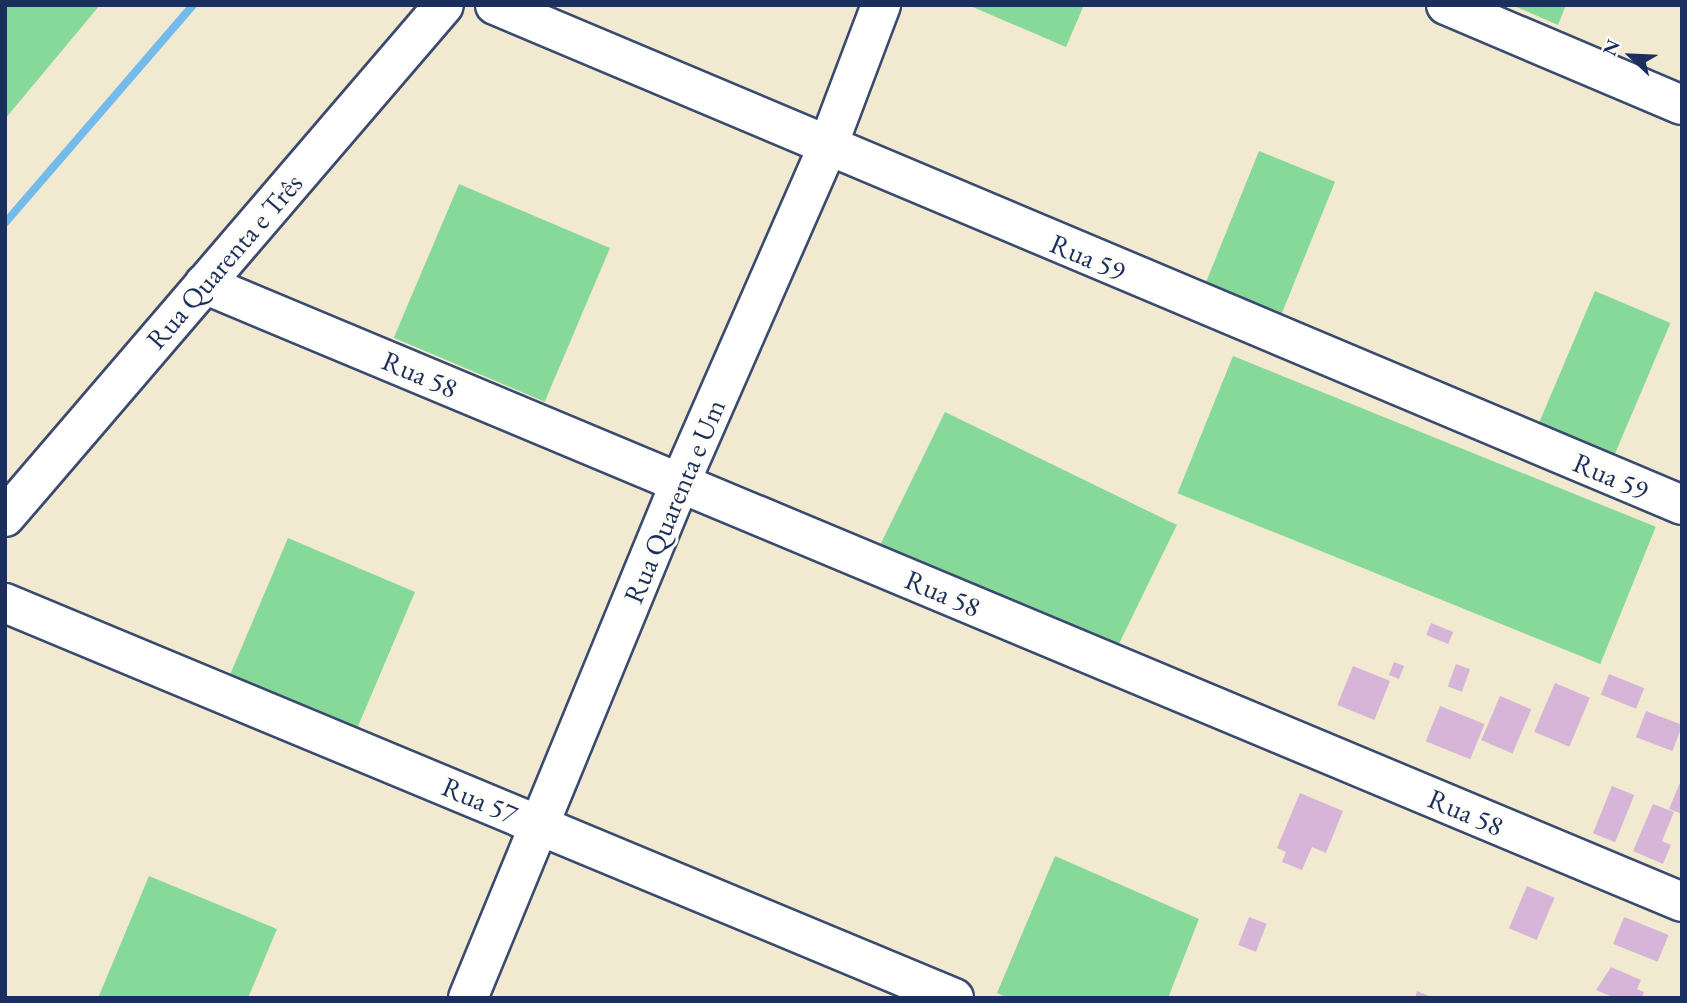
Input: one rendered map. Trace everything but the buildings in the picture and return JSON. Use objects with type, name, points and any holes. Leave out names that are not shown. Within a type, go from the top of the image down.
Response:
[{"type":"street","name":"Rua Quarenta e Três","points":[[5,517],[444,5]]},
{"type":"street","name":"Rua 59","points":[[495,5],[827,148],[1682,505]]},
{"type":"street","name":"Rua Quarenta e Um","points":[[468,998],[680,483],[827,148],[881,5]]},
{"type":"street","points":[[1446,5],[1682,105]]},
{"type":"street","name":"Rua 58","points":[[204,284],[1682,902]]},
{"type":"street","name":"Rua 57","points":[[5,603],[954,998]]},
{"type":"green space","points":[[5,5],[100,5],[5,119]]},
{"type":"green space","points":[[968,5],[1084,5],[1066,47]]},
{"type":"green space","points":[[1512,5],[1566,5],[1558,25]]},
{"type":"green space","points":[[1259,151],[1335,182],[1281,316],[1205,285]]},
{"type":"green space","points":[[459,184],[610,248],[545,402],[394,338]]},
{"type":"green space","points":[[1595,291],[1670,323],[1613,458],[1538,426]]},
{"type":"green space","points":[[1233,356],[1656,527],[1600,664],[1178,493]]},
{"type":"green space","points":[[945,412],[1177,525],[1111,660],[879,547]]},
{"type":"green space","points":[[288,538],[415,592],[351,742],[224,688]]},
{"type":"green space","points":[[1055,856],[1199,919],[1168,998],[1008,998],[997,993]]},
{"type":"green space","points":[[149,876],[277,929],[248,998],[98,998]]},
{"type":"waterway","points":[[5,223],[193,5]]}]
